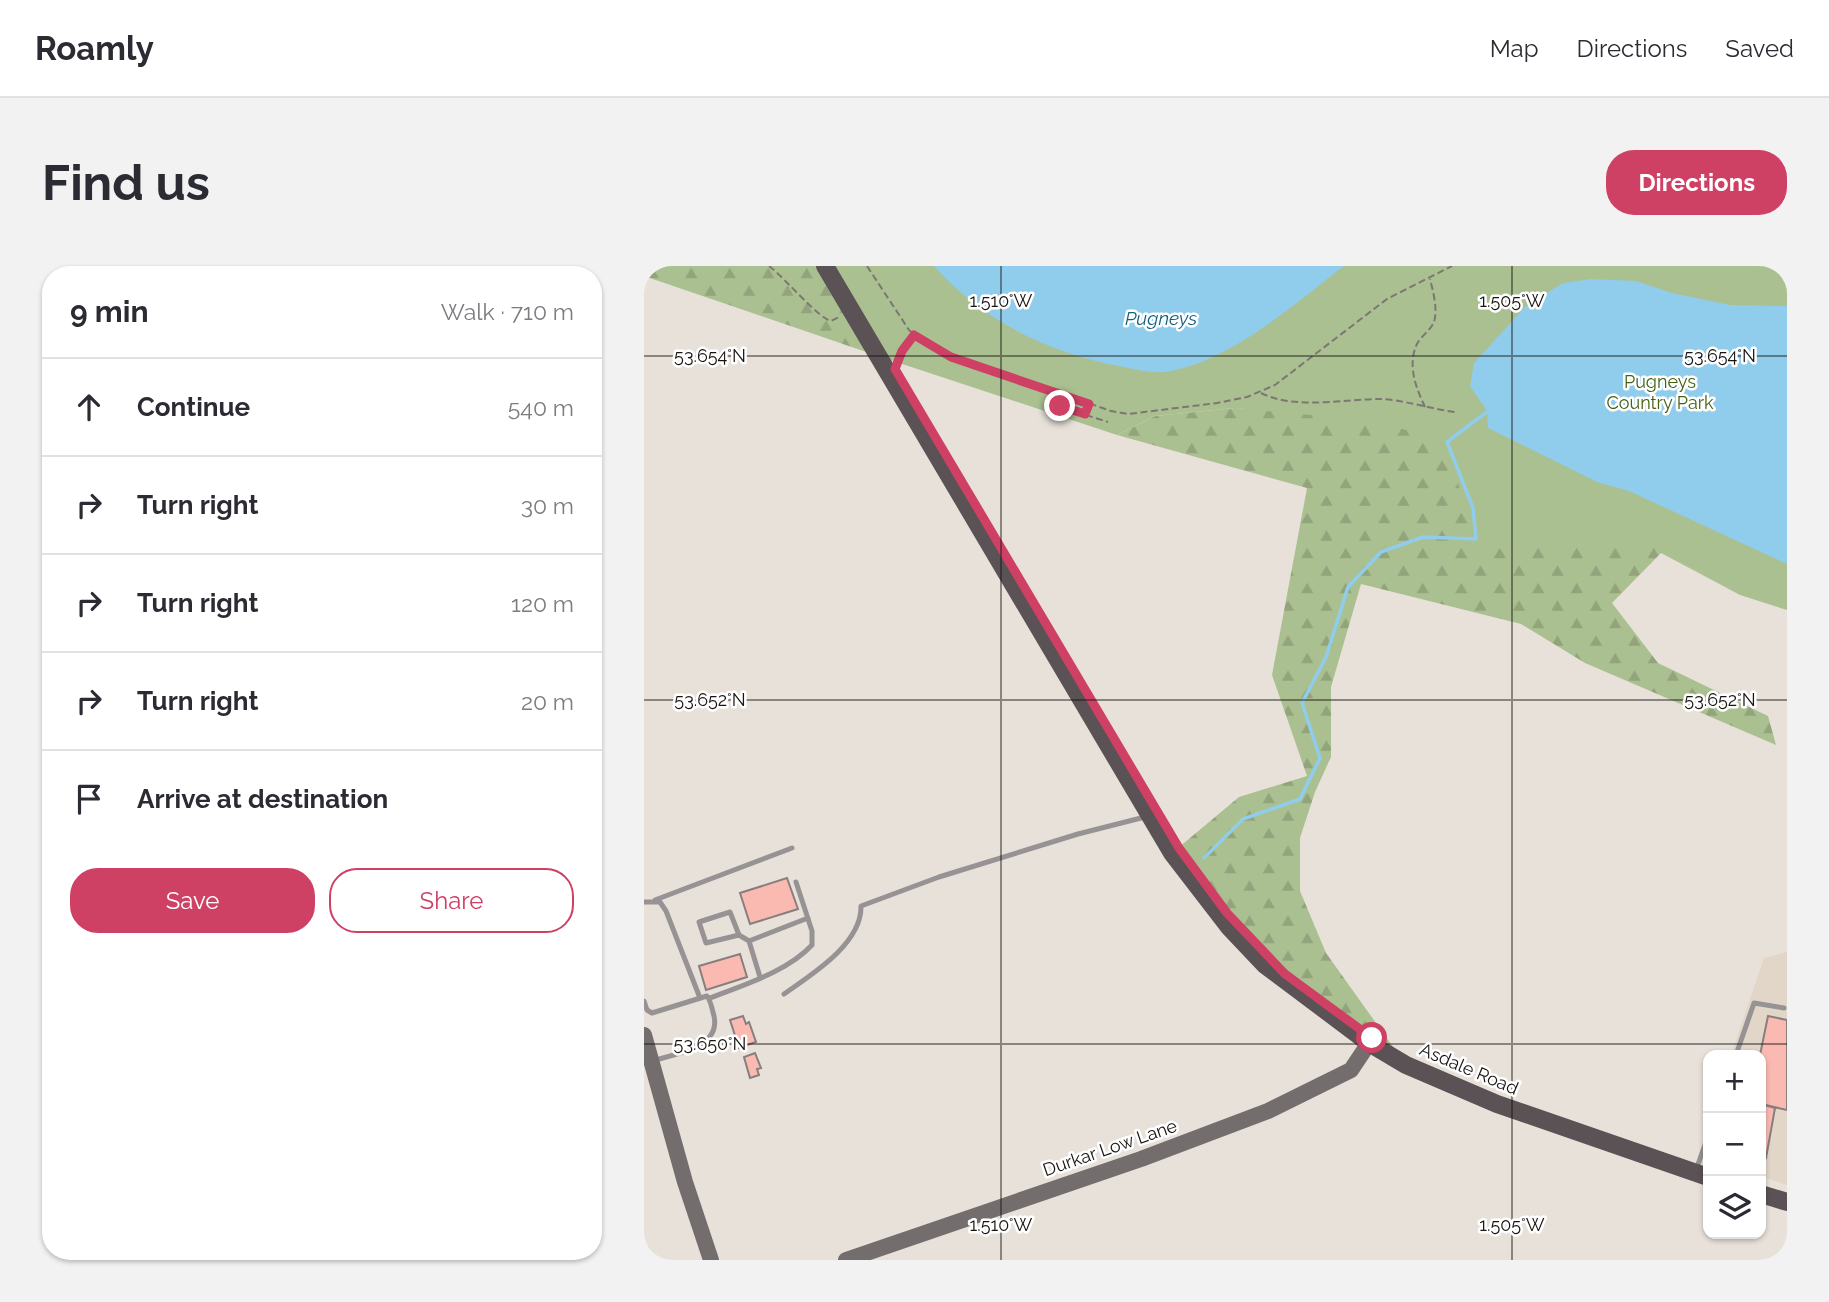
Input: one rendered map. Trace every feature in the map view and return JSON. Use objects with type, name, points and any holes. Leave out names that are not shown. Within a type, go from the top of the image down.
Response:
[{"type":"main road","name":"Asdale Road","points":[[825,266],[1150,815],[1202,894],[1265,965],[1369,1043],[1406,1065],[1497,1104],[1702,1175]]},
{"type":"main road","points":[[1766,1196],[1787,1202]]},
{"type":"street","points":[[644,1035],[685,1182],[711,1260]]},
{"type":"street","name":"Durkar Low Lane","points":[[846,1260],[1141,1159],[1268,1111],[1351,1070],[1369,1043]]},
{"type":"lane","points":[[784,994],[828,962],[857,926],[861,906],[964,869],[1150,815]]},
{"type":"lane","points":[[644,902],[792,848]]},
{"type":"lane","points":[[644,1001],[647,1010],[652,1013],[710,998],[760,977],[804,953],[812,945],[814,938],[796,882]]},
{"type":"lane","points":[[654,900],[660,902],[666,911],[700,999]]},
{"type":"lane","points":[[739,934],[706,943],[699,922],[730,912],[739,934],[749,941],[760,977]]},
{"type":"lane","points":[[749,941],[808,918]]},
{"type":"lane","points":[[652,1061],[700,1045],[714,1034],[716,1027],[710,998]]},
{"type":"lane","points":[[1738,1050],[1754,1003],[1784,1009]]},
{"type":"path","points":[[769,266],[794,286],[825,320],[831,321],[850,311]]},
{"type":"path","points":[[867,266],[914,335],[951,357],[1089,404],[1128,414],[1217,403],[1261,392],[1298,370],[1387,299],[1452,266]]},
{"type":"path","points":[[1426,408],[1414,383],[1414,366],[1417,345],[1434,322],[1434,294],[1429,277]]},
{"type":"path","points":[[895,369],[902,351],[914,335]]},
{"type":"path","points":[[1261,392],[1271,398],[1318,401],[1383,399],[1455,412]]},
{"type":"path","points":[[1085,414],[1089,404]]},
{"type":"path","points":[[1060,406],[1108,422]]},
{"type":"shaded area","points":[[1787,952],[1787,1185],[1766,1178],[1766,1050],[1733,1050],[1764,958]]},
{"type":"green space","points":[[644,266],[825,266],[878,356],[644,276]]},
{"type":"green space","name":"Pugneys Country Park","points":[[825,266],[1787,266],[1787,610],[1740,595],[1646,543],[1486,549],[1485,543],[1468,543],[1469,518],[1444,438],[1383,425],[1340,425],[1333,417],[1235,408],[1155,416],[1117,435],[878,356]]},
{"type":"green space","points":[[1235,408],[1420,416],[1740,595],[1661,553],[1612,603],[1658,663],[1768,716],[1776,745],[1585,663],[1521,624],[1361,584],[1331,687],[1331,757],[1315,792],[1300,838],[1300,891],[1326,953],[1406,1065],[1305,996],[1172,853],[1239,797],[1307,776],[1272,675],[1307,488],[1117,435],[1155,416]]},
{"type":"water","name":"Pugneys","points":[[934,266],[1344,266],[1284,313],[1241,342],[1195,364],[1158,372],[1092,360],[1042,343],[973,303]]},
{"type":"water","points":[[1591,279],[1636,281],[1672,293],[1730,305],[1787,306],[1787,564],[1629,491],[1597,482],[1488,428],[1487,411],[1470,386],[1474,363],[1525,307],[1563,283]]},
{"type":"building","points":[[787,878],[798,909],[750,924],[740,893]]},
{"type":"building","points":[[740,954],[747,977],[706,990],[699,966]]},
{"type":"building","points":[[743,1016],[746,1024],[749,1022],[756,1042],[739,1048],[730,1020]]},
{"type":"building","points":[[1768,1016],[1787,1020],[1787,1110],[1766,1105],[1766,1050],[1761,1050]]},
{"type":"building","points":[[755,1053],[761,1068],[757,1069],[759,1075],[750,1078],[744,1057]]},
{"type":"building","points":[[1766,1105],[1775,1108],[1766,1158]]},
{"type":"waterway","points":[[1204,858],[1243,819],[1300,799],[1320,758],[1302,703],[1326,657],[1348,587],[1381,552],[1423,537],[1476,539],[1473,508],[1447,442],[1488,411]]},
{"type":"route","points":[[1060,406],[1085,414],[1089,404],[951,357],[914,335],[902,351],[895,369],[1179,848],[1227,913],[1285,974],[1372,1038]]}]
